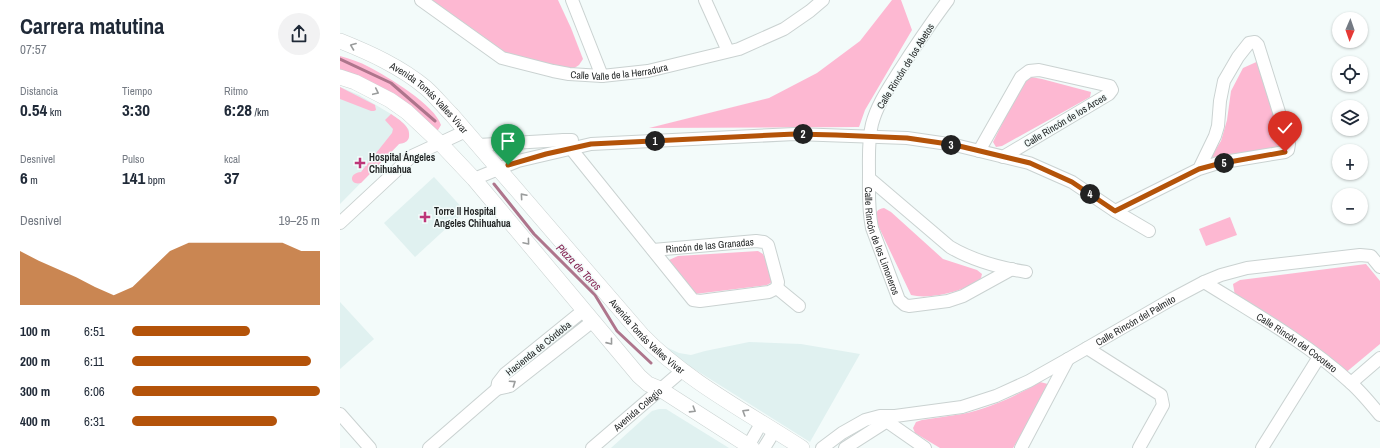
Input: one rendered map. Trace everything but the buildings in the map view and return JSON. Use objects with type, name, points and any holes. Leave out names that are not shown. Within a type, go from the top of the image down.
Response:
[{"type":"main road","name":"Avenida Tomás Valles Vivar","points":[[340,41],[365,50],[399,69],[426,88],[499,168],[642,335],[660,352],[683,370],[802,448]]},
{"type":"main road","points":[[340,77],[355,82],[390,100],[407,112],[440,143],[474,179],[635,373],[648,384],[660,389],[750,447]]},
{"type":"street","name":"Calle Valle de la Herradura","points":[[421,0],[502,58],[569,74],[602,76],[648,71],[728,51],[757,42],[784,29],[823,0]]},
{"type":"street","points":[[572,0],[602,76]]},
{"type":"street","points":[[705,0],[728,51]]},
{"type":"street","name":"Calle Rincón de los Abetos","points":[[870,136],[872,125],[882,99],[924,32],[948,0]]},
{"type":"street","points":[[1115,211],[1199,169],[1218,164],[1285,152],[1290,148],[1258,45],[1255,42],[1249,43],[1238,57],[1224,81],[1220,101],[1218,126],[1215,136],[1199,169]]},
{"type":"street","name":"Calle Rincón de los Arces","points":[[979,151],[1021,77],[1029,70],[1039,70],[1110,86],[1112,90],[1109,94],[1003,157]]},
{"type":"street","points":[[340,223],[412,156],[466,131]]},
{"type":"street","points":[[474,179],[499,168],[578,141],[591,144],[795,134],[907,138],[932,141],[1030,163],[1072,182],[1115,211],[1149,231]]},
{"type":"street","name":"Calle Rincón de los Limoneros","points":[[870,136],[868,204],[872,228],[899,300],[905,305],[913,306],[948,301],[963,296],[1012,270]]},
{"type":"street","points":[[478,144],[525,142],[568,144]]},
{"type":"street","points":[[525,142],[527,159]]},
{"type":"street","name":"Rincón de las Granadas","points":[[568,144],[691,298],[697,301],[769,292],[777,288],[778,282],[768,245],[764,242],[756,241],[653,250]]},
{"type":"street","name":"Calle Rincón de los Limoneros","points":[[869,178],[950,247],[972,257],[1012,270],[1026,272]]},
{"type":"street","name":"Calle Rincón del Palmito","points":[[822,448],[842,432],[865,420],[943,411],[978,403],[1013,389],[1172,299],[1221,275],[1247,268],[1360,255],[1371,256],[1380,267]]},
{"type":"street","name":"Calle Rincón del Cocotero","points":[[1204,282],[1292,337],[1319,357],[1352,383],[1380,415]]},
{"type":"street","points":[[777,288],[799,306]]},
{"type":"street","name":"Hacienda de Córdoba","points":[[429,448],[497,389],[498,383],[505,374],[589,316]]},
{"type":"street","points":[[1087,348],[1161,395],[1163,405],[1139,448]]},
{"type":"street","points":[[1262,448],[1319,357]]},
{"type":"street","points":[[1352,383],[1380,358]]},
{"type":"street","points":[[1020,448],[1068,359]]},
{"type":"street","name":"Avenida Colegio","points":[[592,448],[683,370]]},
{"type":"street","points":[[340,414],[370,448]]},
{"type":"street","points":[[887,418],[925,448]]},
{"type":"street","name":"Calle Rincón del Palmito","points":[[848,446],[887,418]]},
{"type":"street","points":[[750,447],[768,426]]},
{"type":"street","points":[[764,448],[768,426]]},
{"type":"street","points":[[842,432],[848,446]]},
{"type":"shaded area","points":[[427,0],[558,0],[583,59],[579,65],[570,71],[506,53]]},
{"type":"shaded area","points":[[892,0],[901,0],[912,30],[865,110],[859,127],[649,128],[769,98],[817,73],[860,41]]},
{"type":"shaded area","points":[[340,56],[366,65],[421,100],[437,117],[441,125],[438,130],[433,131],[340,75]]},
{"type":"shaded area","points":[[1263,59],[1282,146],[1210,158],[1221,141],[1227,120],[1231,91],[1243,68]]},
{"type":"shaded area","points":[[1031,77],[1091,92],[1090,97],[1002,146],[996,147],[993,142],[1022,83]]},
{"type":"shaded area","name":"Hospital Ángeles Chihuahua","points":[[340,87],[359,95],[391,114],[405,125],[409,130],[409,135],[408,139],[404,143],[399,144],[340,204]]},
{"type":"shaded area","points":[[340,87],[375,105],[376,110],[371,111],[340,99]]},
{"type":"shaded area","points":[[391,114],[408,129],[408,140],[399,144],[361,183],[355,183],[352,177],[361,172],[392,133],[393,129],[385,120]]},
{"type":"shaded area","name":"Torre II Hospital Angeles Chihuahua","points":[[434,177],[465,211],[415,257],[384,223]]},
{"type":"shaded area","points":[[884,208],[891,212],[943,259],[977,270],[982,274],[981,278],[967,287],[948,293],[928,296],[911,295],[875,219],[877,211]]},
{"type":"shaded area","points":[[1230,217],[1237,235],[1206,246],[1199,229]]},
{"type":"shaded area","points":[[758,251],[763,254],[773,275],[772,282],[767,285],[695,294],[669,266],[669,260],[678,256]]},
{"type":"shaded area","points":[[1366,264],[1380,281],[1380,344],[1344,374],[1235,296],[1233,284],[1240,280]]},
{"type":"shaded area","points":[[340,302],[374,339],[340,369]]},
{"type":"shaded area","points":[[749,342],[801,344],[860,354],[810,442],[672,355],[666,347],[679,353],[691,355]]},
{"type":"shaded area","points":[[1040,382],[1048,384],[1049,389],[1013,448],[940,448],[915,433],[913,428],[916,422],[922,420],[962,414],[993,405]]},
{"type":"shaded area","points":[[666,409],[729,448],[611,448],[652,411]]},
{"type":"waterway","name":"Plaza de Toros","points":[[340,59],[391,83],[435,121]]},
{"type":"waterway","name":"Plaza de Toros","points":[[494,184],[534,234],[595,295],[617,331],[651,363]]},
{"type":"place","name":"Hospital Ángeles Chihuahua","points":[[360,163]]},
{"type":"place","name":"Torre II Hospital Angeles Chihuahua","points":[[425,217]]},
{"type":"route","points":[[508,165],[518,161],[591,144],[795,134],[907,138],[955,145],[1030,163],[1072,182],[1115,211],[1199,169],[1218,164],[1285,152]]}]
